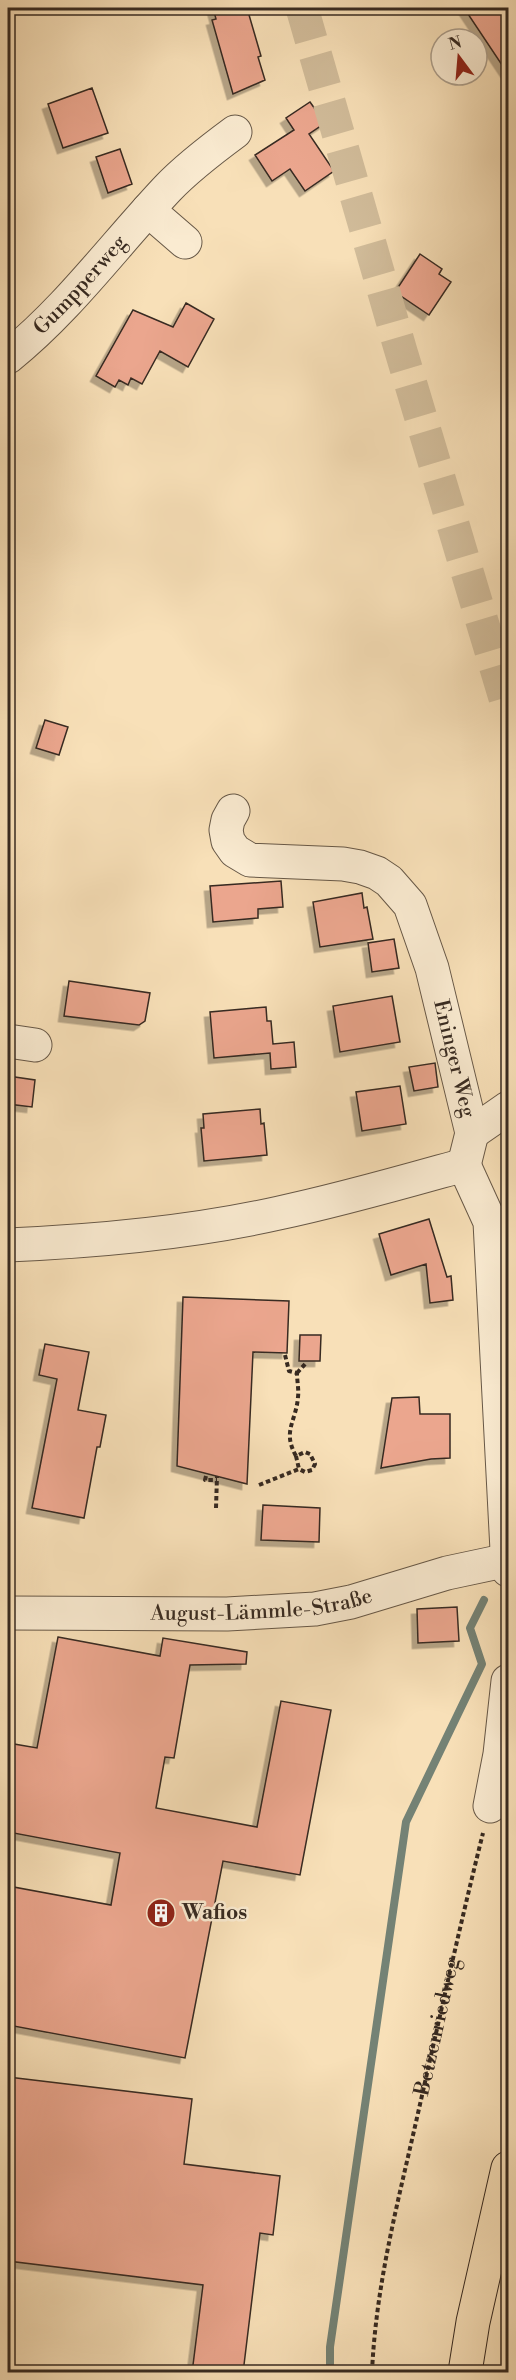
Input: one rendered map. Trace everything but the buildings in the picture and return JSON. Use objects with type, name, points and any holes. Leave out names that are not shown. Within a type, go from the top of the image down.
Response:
[{"type":"main road","points":[[465,2373],[473,2322],[508,2168]]},
{"type":"street","name":"Gumpperweg","points":[[8,357],[60,309],[169,186],[235,132]]},
{"type":"street","points":[[148,210],[185,242]]},
{"type":"street","name":"Eninger Weg","points":[[233,811],[226,830],[228,841],[235,850],[250,860],[343,864],[360,867],[377,873],[389,881],[410,905],[418,922],[435,978],[472,1133],[464,1165]]},
{"type":"street","points":[[472,1133],[508,1108]]},
{"type":"street","points":[[8,1245],[114,1239],[232,1222],[343,1198],[464,1165],[490,1222],[508,1570]]},
{"type":"street","name":"August-Lämmle-Straße","points":[[8,1613],[207,1615],[315,1609],[351,1602],[447,1573],[508,1560]]},
{"type":"street","points":[[490,1806],[500,1754],[508,1681]]},
{"type":"path","points":[[285,1355],[289,1371],[297,1373]]},
{"type":"path","points":[[299,1469],[289,1432],[298,1396],[297,1373],[307,1362]]},
{"type":"path","points":[[259,1485],[299,1469],[305,1472],[312,1470],[315,1464],[313,1458],[305,1452],[296,1456]]},
{"type":"path","points":[[206,1476],[206,1480],[217,1478],[216,1508]]},
{"type":"path","name":"Betzenriedweg","points":[[372,2373],[374,2324],[386,2252],[460,1925],[490,1806]]},
{"type":"waterway","points":[[330,2372],[330,2347],[406,1822],[482,1664],[470,1628],[484,1600]]},
{"type":"tunnel","points":[[302,8],[400,348],[508,708]]},
{"type":"place","name":"Wafios","points":[[161,1913]]}]
